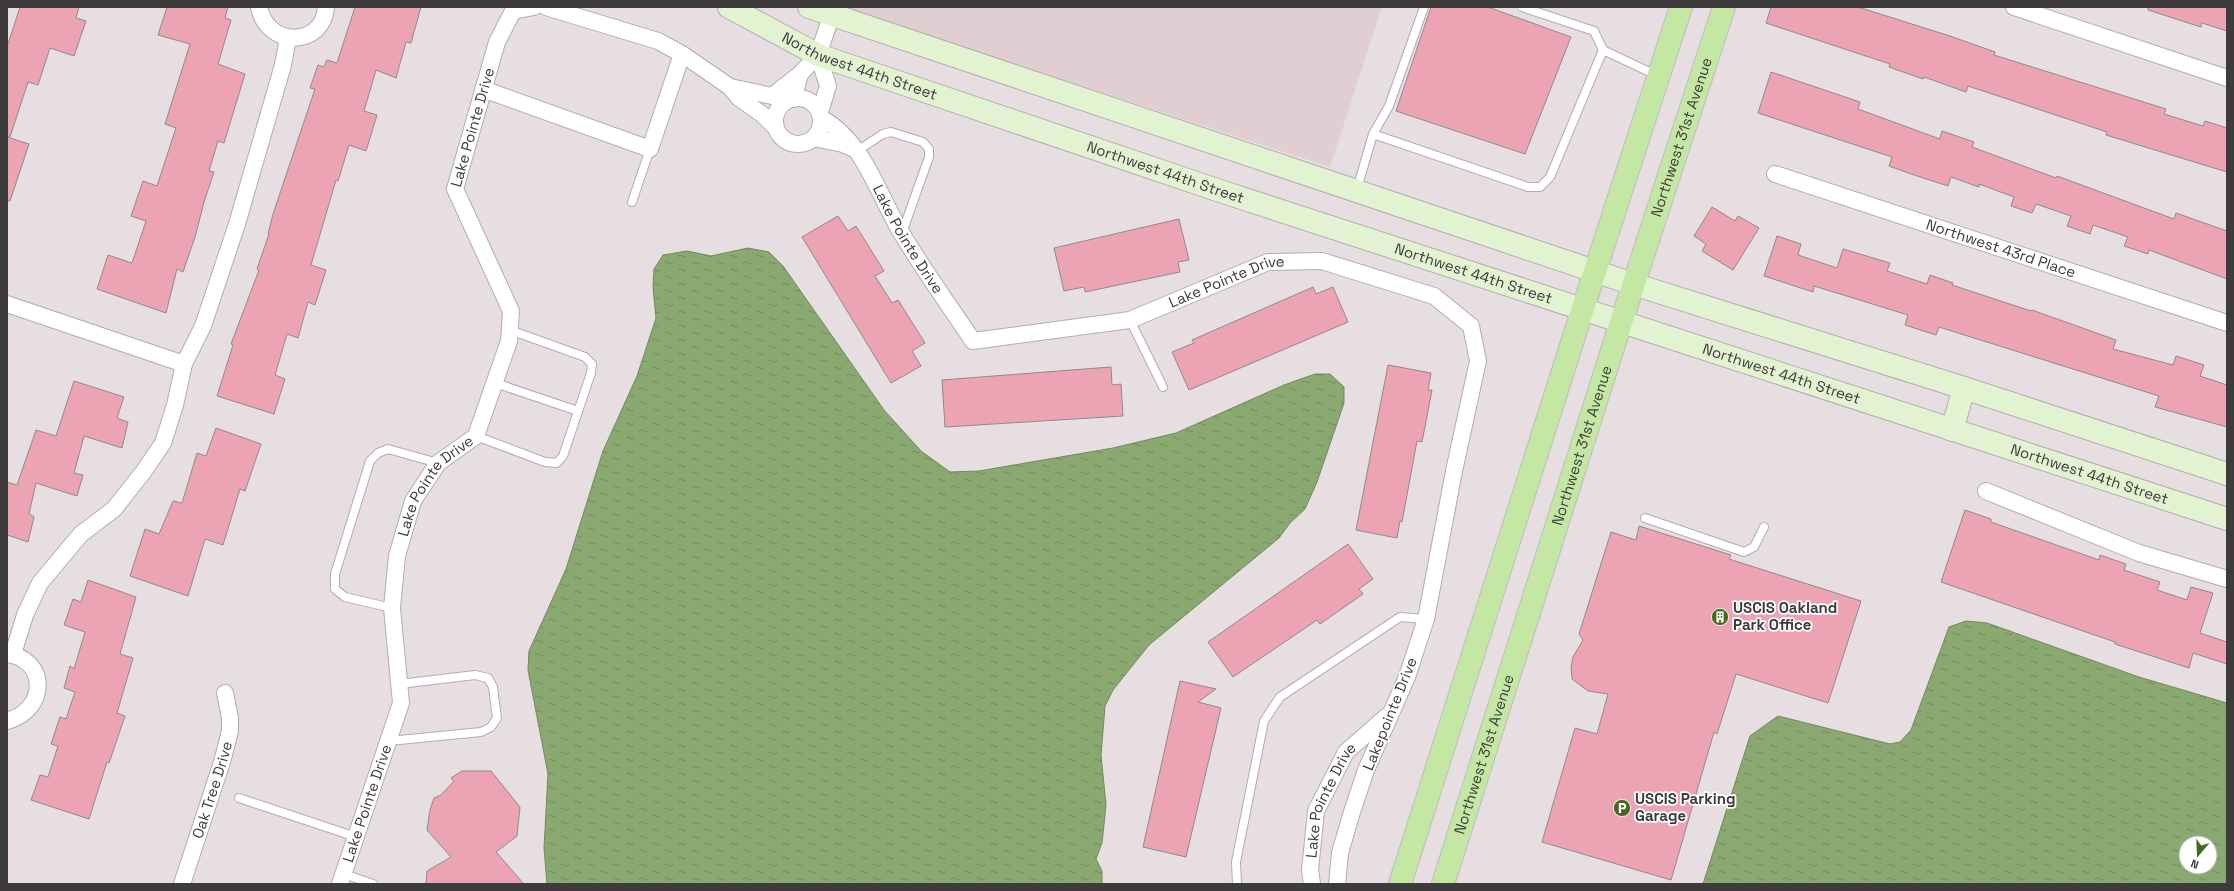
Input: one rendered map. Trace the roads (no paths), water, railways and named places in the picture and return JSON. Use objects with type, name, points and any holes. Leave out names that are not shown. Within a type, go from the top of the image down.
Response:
[{"type":"main road","points":[[1400,884],[1582,308],[1681,7]]},
{"type":"main road","name":"Northwest 31st Avenue","points":[[1442,884],[1621,321],[1724,7]]},
{"type":"street","points":[[259,7],[262,18],[268,28],[277,35],[288,38],[298,38],[317,28],[323,19],[326,7]]},
{"type":"street","name":"Lake Pointe Drive","points":[[342,879],[401,703],[392,608],[397,556],[413,501],[438,463],[476,436],[509,341],[511,311],[455,189],[497,42],[513,11],[534,7]]},
{"type":"street","points":[[546,7],[658,41],[682,54],[730,87],[739,98],[763,115],[776,128],[783,139],[795,144],[802,144],[814,138],[820,129],[820,115],[828,86],[818,54]]},
{"type":"street","name":"Northwest 44th Street","points":[[729,7],[818,54],[1226,193],[1582,308],[2227,520]]},
{"type":"street","points":[[808,7],[1633,284],[1964,388],[2227,474]]},
{"type":"street","points":[[2014,7],[2227,78]]},
{"type":"street","points":[[763,115],[764,106],[772,96],[800,74],[818,54],[832,14]]},
{"type":"street","points":[[7,721],[18,718],[28,712],[35,702],[38,691],[37,679],[32,668],[24,659],[10,654],[25,615],[40,583],[81,534],[114,509],[144,471],[163,443],[175,405],[184,364],[203,326],[237,224],[283,65],[288,38]]},
{"type":"street","points":[[483,89],[650,149],[682,54]]},
{"type":"street","points":[[776,128],[775,121],[778,110],[793,99],[800,74]]},
{"type":"street","points":[[730,87],[772,96]]},
{"type":"street","name":"Lake Pointe Drive","points":[[793,99],[799,98],[811,102],[820,115],[833,124],[857,151],[902,234],[973,341],[1130,320],[1268,262],[1322,261],[1434,296],[1471,326],[1478,361],[1440,543]]},
{"type":"street","points":[[814,138],[843,144],[857,151]]},
{"type":"street","name":"Northwest 43rd Place","points":[[1775,174],[2227,323]]},
{"type":"street","points":[[7,304],[184,364]]},
{"type":"street","points":[[1952,430],[1964,388]]},
{"type":"street","points":[[1986,491],[2139,553],[2227,579]]},
{"type":"street","name":"Lakepointe Drive","points":[[1337,884],[1340,853],[1366,770],[1407,676],[1426,619],[1440,543]]},
{"type":"street","name":"Oak Tree Drive","points":[[182,884],[222,762],[230,731],[230,718],[225,693]]},
{"type":"street","name":"Lake Pointe Drive","points":[[1312,884],[1310,870],[1316,811],[1346,752],[1391,712]]},
{"type":"lane","points":[[1356,190],[1373,134],[1389,106],[1424,7]]},
{"type":"lane","points":[[1522,7],[1594,31],[1603,50],[1658,76]]},
{"type":"lane","points":[[1373,134],[1528,187],[1540,187],[1550,177],[1603,50]]},
{"type":"lane","points":[[857,151],[883,134],[891,132],[923,142],[929,149],[929,157],[902,234]]},
{"type":"lane","points":[[632,202],[650,149]]},
{"type":"lane","points":[[1130,320],[1163,387]]},
{"type":"lane","points":[[476,436],[545,462],[557,463],[563,456],[591,373],[592,364],[585,357],[510,330]]},
{"type":"lane","points":[[494,383],[578,411]]},
{"type":"lane","points":[[392,608],[345,597],[335,589],[335,574],[370,461],[378,453],[388,449],[438,463]]},
{"type":"lane","points":[[1645,518],[1744,552],[1754,547],[1764,527]]},
{"type":"lane","points":[[1237,884],[1236,862],[1264,721],[1280,698],[1400,617],[1426,619]]},
{"type":"lane","points":[[388,741],[481,732],[491,727],[497,718],[493,687],[488,678],[475,675],[399,684]]},
{"type":"lane","points":[[239,798],[356,837]]},
{"type":"lane","points":[[342,879],[373,884]]},
{"type":"water","points":[[748,248],[769,252],[783,266],[884,410],[921,451],[950,472],[979,471],[1113,448],[1176,433],[1284,385],[1315,374],[1330,374],[1344,387],[1344,403],[1317,482],[1305,509],[1290,523],[1279,538],[1149,645],[1113,690],[1105,706],[1101,755],[1106,805],[1102,843],[1096,859],[1102,871],[1102,884],[547,884],[544,848],[548,774],[528,670],[529,651],[566,569],[603,451],[637,376],[656,318],[653,287],[654,269],[663,255],[687,251],[711,256]]},
{"type":"water","points":[[1966,621],[1987,623],[2139,677],[2227,703],[2227,884],[1703,884],[1750,736],[1778,716],[1890,744],[1900,742],[1911,730],[1949,627]]},
{"type":"place","name":"USCIS Oakland Park Office","points":[[1720,617]]},
{"type":"place","name":"USCIS Parking Garage","points":[[1622,808]]}]
